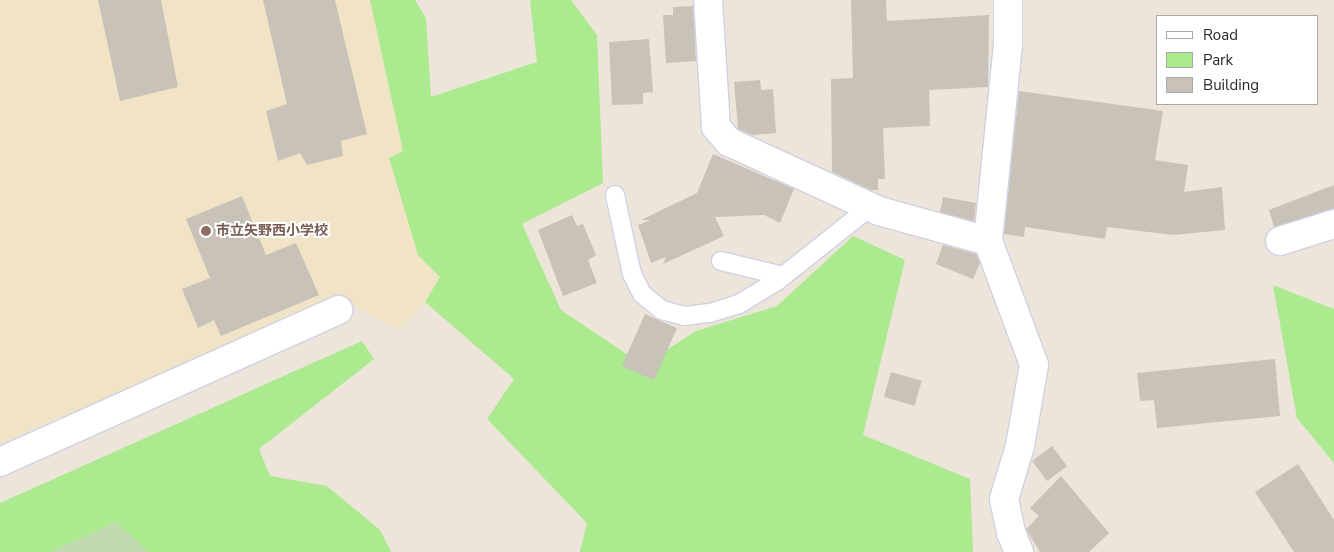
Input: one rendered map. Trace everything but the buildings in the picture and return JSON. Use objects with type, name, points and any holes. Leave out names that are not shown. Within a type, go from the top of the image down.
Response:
[{"type":"street","points":[[708,0],[716,127],[728,142],[870,207],[988,241]]},
{"type":"street","points":[[1008,0],[1008,44],[988,241],[1034,365],[1020,446],[1004,499],[1011,533],[1019,552]]},
{"type":"street","points":[[1280,241],[1334,224]]},
{"type":"street","points":[[0,462],[338,310]]},
{"type":"lane","points":[[615,195],[632,274],[642,294],[662,310],[684,316],[710,313],[739,304],[783,276],[870,207]]},
{"type":"lane","points":[[721,261],[783,276]]},
{"type":"shaded area","name":"市立矢野西小学校","points":[[0,0],[370,0],[403,151],[389,158],[418,255],[440,277],[425,302],[400,330],[338,298],[0,443]]},
{"type":"green space","points":[[370,0],[415,0],[426,18],[431,97],[537,62],[530,0],[571,0],[597,35],[603,183],[522,224],[561,310],[643,365],[696,331],[777,306],[853,236],[905,260],[863,435],[970,479],[973,552],[580,552],[587,523],[487,419],[514,379],[425,302],[440,277],[418,255],[389,158],[403,151]]},
{"type":"green space","points":[[1273,285],[1334,309],[1334,463],[1297,418]]},
{"type":"green space","points":[[362,341],[374,359],[259,449],[270,476],[327,486],[380,530],[391,552],[148,552],[116,522],[50,552],[0,552],[0,503]]},
{"type":"green space","points":[[116,522],[148,552],[50,552]]},
{"type":"place","name":"市立矢野西小学校","points":[[206,231]]}]
